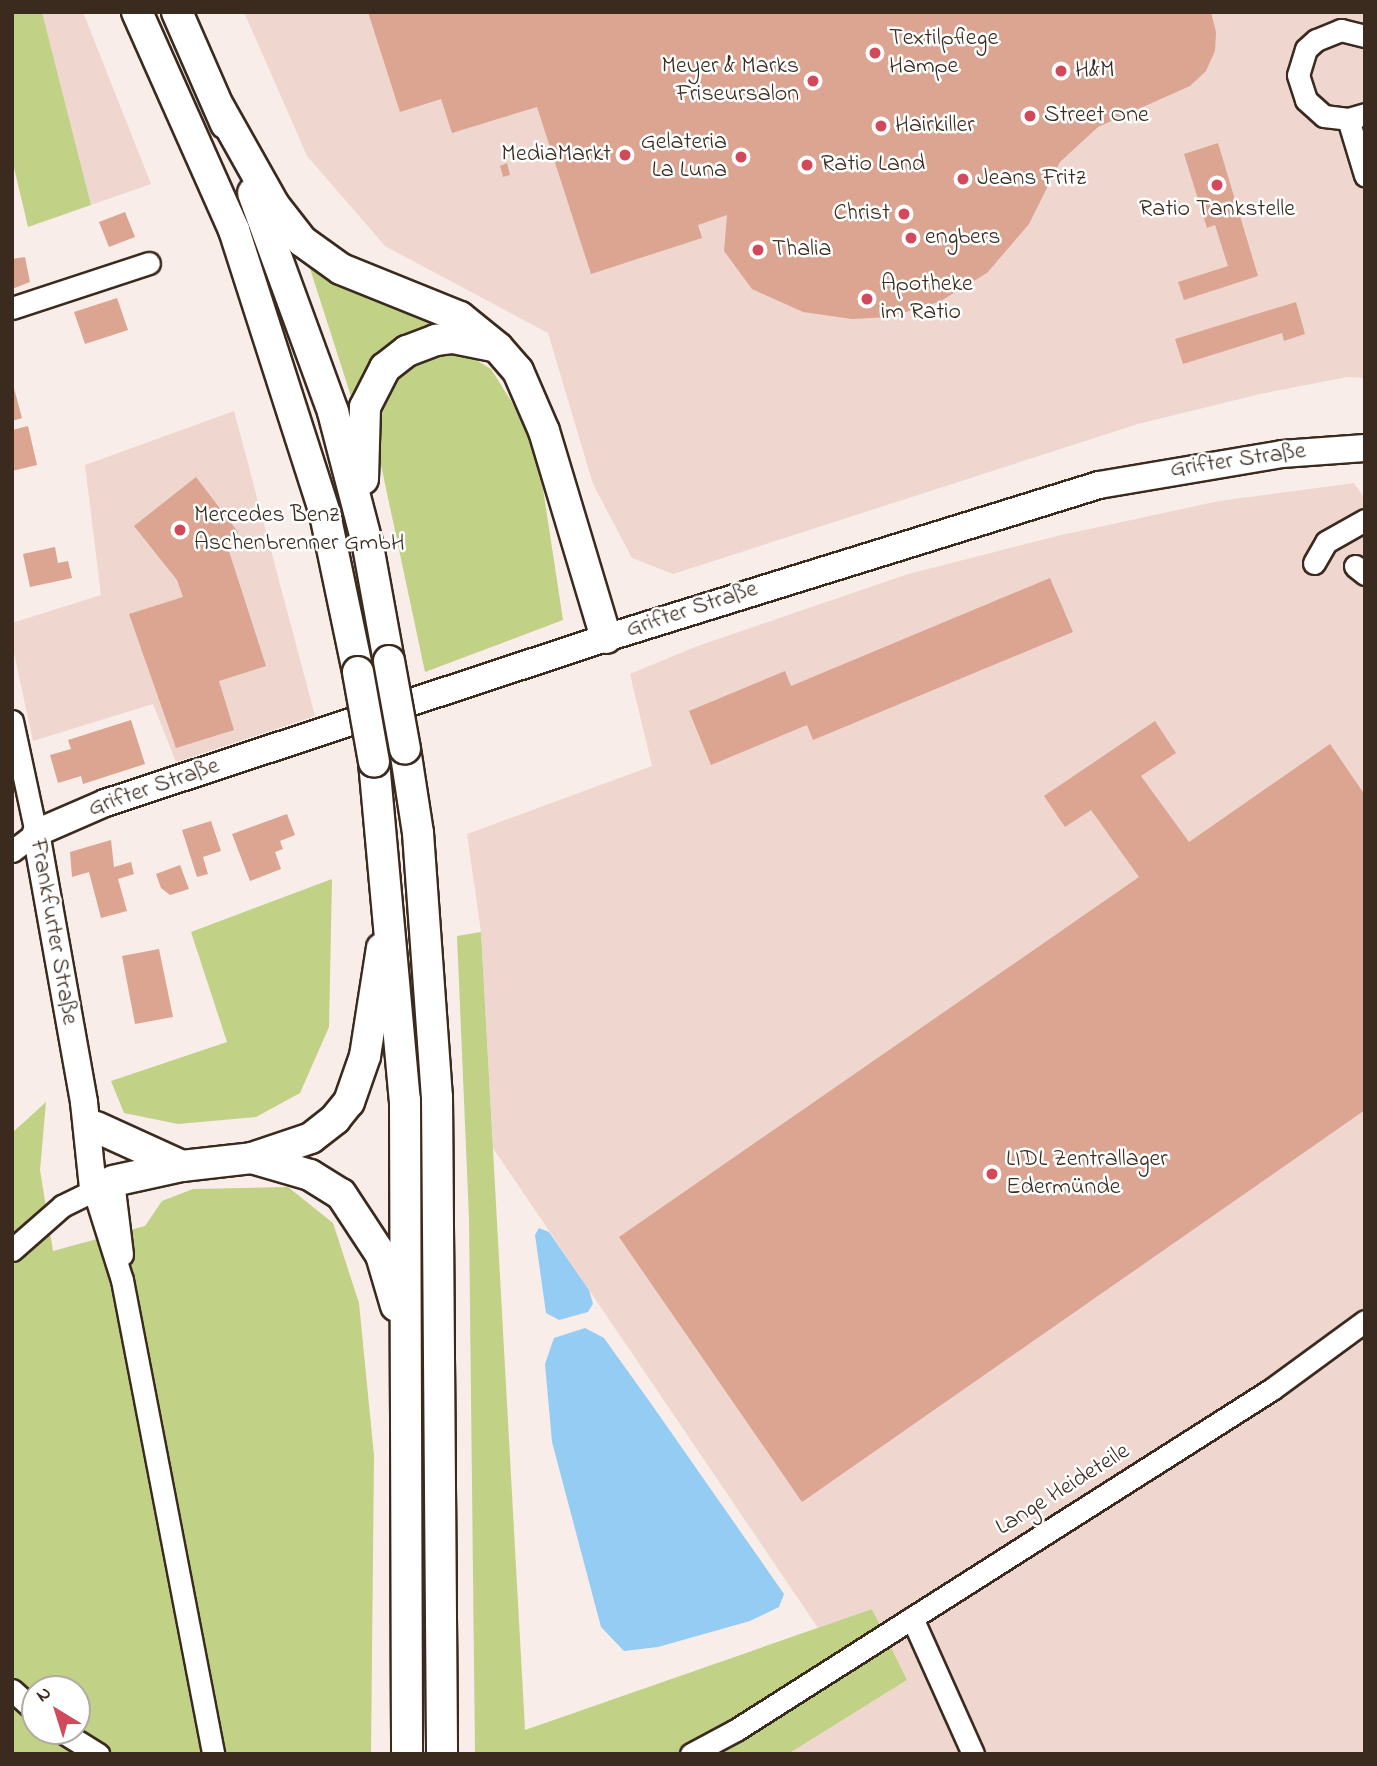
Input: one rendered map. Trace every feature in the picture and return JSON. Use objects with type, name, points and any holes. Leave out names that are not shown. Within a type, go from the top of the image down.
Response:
[{"type":"highway","points":[[137,12],[234,230],[326,514],[373,762],[389,888],[405,1100],[408,1754]]},
{"type":"highway","points":[[177,12],[219,107],[299,309],[333,412],[368,546],[405,749],[419,846],[437,1097],[442,1754]]},
{"type":"highway","points":[[219,107],[274,205],[302,241],[341,269],[460,317],[498,348],[518,371],[544,431],[606,638]]},
{"type":"highway","points":[[368,546],[362,430],[365,407],[376,380],[395,359],[424,343],[453,338],[498,348]]},
{"type":"highway","points":[[103,1185],[181,1166],[252,1158],[311,1138],[349,1102],[365,1056],[389,888]]},
{"type":"highway","points":[[90,1114],[181,1166]]},
{"type":"highway","points":[[252,1158],[310,1175],[341,1194],[354,1209],[368,1229],[392,1286],[407,1358]]},
{"type":"main road","name":"Grifter Straße","points":[[36,833],[104,803],[606,638],[1099,485],[1282,454],[1365,448]]},
{"type":"main road","name":"Frankfurter Straße","points":[[36,833],[103,1185]]},
{"type":"street","points":[[1365,36],[1341,21],[1306,49],[1298,75],[1300,89],[1314,109],[1356,117],[1365,175]]},
{"type":"street","points":[[12,308],[149,263]]},
{"type":"street","points":[[1314,563],[1326,542],[1365,520]]},
{"type":"street","name":"Frankfurter Straße","points":[[12,721],[36,833]]},
{"type":"street","points":[[12,851],[36,833]]},
{"type":"street","points":[[12,1250],[44,1219],[103,1185],[213,1754]]},
{"type":"street","name":"Lange Heideteile","points":[[691,1754],[912,1618],[1272,1389],[1365,1321]]},
{"type":"street","points":[[912,1618],[973,1754]]},
{"type":"shaded area","points":[[42,12],[83,12],[151,184],[91,205]]},
{"type":"shaded area","points":[[244,12],[1365,12],[1365,378],[1347,377],[1260,394],[1138,424],[673,574],[632,558],[593,484],[548,333],[385,246],[307,156]]},
{"type":"shaded area","name":"Mercedes Benz Aschenbrenner GmbH","points":[[234,411],[315,716],[176,762],[153,704],[33,741],[12,644],[12,623],[101,595],[85,465]]},
{"type":"shaded area","points":[[1354,483],[1365,499],[1365,1754],[788,1754],[907,1680],[872,1609],[818,1628],[493,1148],[481,932],[467,834],[652,766],[630,674],[695,647],[908,574],[1057,536],[1219,501]]},
{"type":"green space","points":[[12,12],[42,12],[91,205],[28,227],[12,159]]},
{"type":"green space","points":[[306,256],[453,321],[425,334],[356,412]]},
{"type":"green space","points":[[431,353],[466,354],[491,369],[513,404],[538,456],[563,620],[425,672],[377,446],[377,405],[398,371]]},
{"type":"green space","points":[[332,879],[329,1027],[300,1093],[256,1117],[178,1124],[124,1113],[111,1081],[227,1042],[191,932]]},
{"type":"green space","points":[[481,932],[525,1730],[872,1609],[907,1680],[788,1754],[475,1754],[469,1218],[457,936]]},
{"type":"green space","points":[[46,1102],[40,1170],[53,1251],[145,1226],[162,1201],[193,1189],[288,1187],[333,1223],[359,1303],[374,1456],[371,1754],[12,1754],[12,1133]]},
{"type":"water","points":[[539,1228],[549,1232],[589,1290],[593,1304],[588,1312],[559,1320],[546,1313],[535,1235]]},
{"type":"water","points":[[585,1328],[604,1338],[784,1594],[779,1607],[750,1621],[658,1647],[624,1651],[601,1627],[552,1442],[545,1364],[554,1338]]},
{"type":"building","name":"Ratio Land","points":[[368,12],[1211,12],[1216,32],[1215,51],[1206,71],[1190,86],[1098,127],[1060,162],[1029,224],[987,273],[939,302],[889,317],[852,319],[803,312],[752,289],[724,251],[727,215],[698,225],[702,238],[591,274],[537,107],[452,133],[441,99],[400,112]]},
{"type":"building","points":[[1218,143],[1258,276],[1184,300],[1178,282],[1228,266],[1215,225],[1207,228],[1184,154]]},
{"type":"building","points":[[507,163],[510,175],[503,177],[500,166]]},
{"type":"building","points":[[125,212],[135,237],[109,247],[99,222]]},
{"type":"building","points":[[25,257],[30,282],[12,289],[12,259]]},
{"type":"building","points":[[117,298],[128,330],[85,344],[74,312]]},
{"type":"building","points":[[1296,302],[1305,334],[1284,341],[1282,333],[1183,364],[1175,339]]},
{"type":"building","points":[[12,381],[22,418],[12,421]]},
{"type":"building","points":[[28,426],[37,465],[12,471],[12,430]]},
{"type":"building","points":[[196,477],[238,532],[226,542],[266,666],[219,681],[234,730],[176,748],[129,614],[183,597],[177,580],[134,526]]},
{"type":"building","points":[[55,547],[58,563],[68,561],[72,578],[30,587],[23,554]]},
{"type":"building","points":[[1050,578],[1073,632],[813,740],[807,725],[711,765],[689,711],[785,671],[791,686]]},
{"type":"building","points":[[131,720],[145,764],[83,784],[81,776],[58,783],[50,755],[71,749],[68,740]]},
{"type":"building","name":"LIDL Zentrallager Edermünde","points":[[1155,721],[1176,753],[1141,776],[1189,842],[1330,744],[1365,795],[1365,1110],[802,1502],[619,1237],[1139,877],[1091,810],[1065,827],[1044,796]]},
{"type":"building","points":[[287,814],[295,835],[280,841],[283,849],[275,852],[281,869],[250,881],[232,834]]},
{"type":"building","points":[[211,821],[221,851],[203,857],[208,874],[197,877],[182,830]]},
{"type":"building","points":[[111,840],[114,867],[131,862],[134,874],[118,879],[127,911],[101,918],[89,872],[72,877],[70,852]]},
{"type":"building","points":[[180,865],[189,889],[170,895],[161,888],[156,874]]},
{"type":"building","points":[[159,949],[173,1017],[135,1024],[122,956]]},
{"type":"place","name":"Textilpflege Hampe","points":[[875,53]]},
{"type":"place","name":"H&M","points":[[1061,71]]},
{"type":"place","name":"Meyer & Marks Friseursalon","points":[[813,81]]},
{"type":"place","name":"Street One","points":[[1030,116]]},
{"type":"place","name":"Hairkiller","points":[[881,126]]},
{"type":"place","name":"MediaMarkt","points":[[625,155]]},
{"type":"place","name":"Gelateria La Luna","points":[[741,157]]},
{"type":"place","name":"Ratio Land","points":[[807,165]]},
{"type":"place","name":"Jeans Fritz","points":[[963,179]]},
{"type":"place","name":"Ratio Tankstelle","points":[[1217,185]]},
{"type":"place","name":"Christ","points":[[904,214]]},
{"type":"place","name":"engbers","points":[[911,238]]},
{"type":"place","name":"Thalia","points":[[758,250]]},
{"type":"place","name":"Apotheke im Ratio","points":[[867,299]]},
{"type":"place","name":"Mercedes Benz Aschenbrenner GmbH","points":[[180,530]]},
{"type":"place","name":"LIDL Zentrallager Edermünde","points":[[992,1174]]}]
